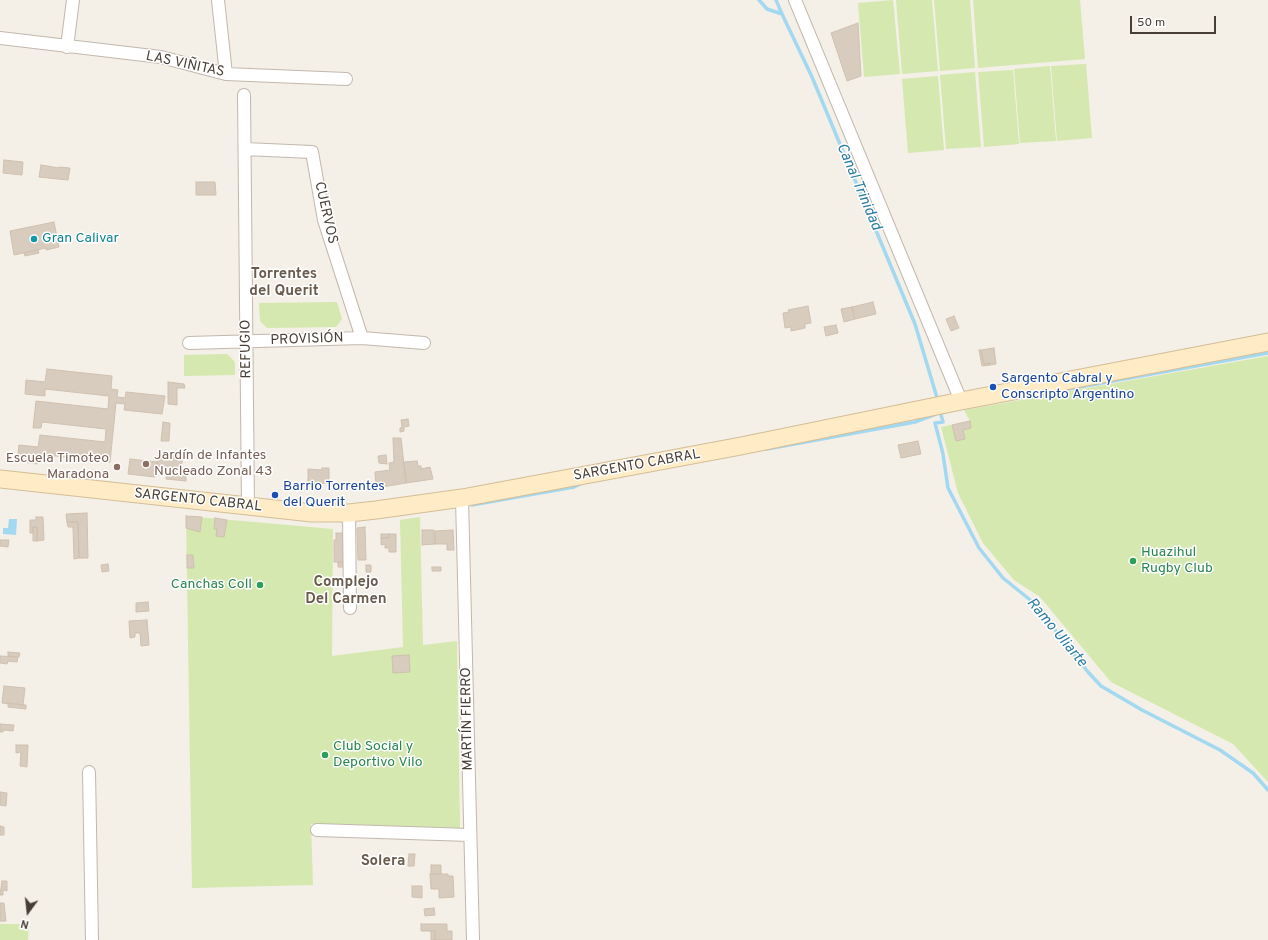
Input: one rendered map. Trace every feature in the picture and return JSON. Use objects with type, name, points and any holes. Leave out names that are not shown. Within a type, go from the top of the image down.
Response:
[{"type":"main road","name":"SARGENTO CABRAL","points":[[0,479],[312,514],[349,513],[462,498],[681,463],[742,446],[961,401],[1268,342]]},
{"type":"street","points":[[67,47],[72,0]]},
{"type":"street","points":[[218,0],[226,74]]},
{"type":"street","points":[[795,0],[961,401]]},
{"type":"street","name":"LAS VIÑITAS","points":[[0,38],[162,57],[226,74],[346,79]]},
{"type":"street","name":"REFUGIO","points":[[244,95],[248,507]]},
{"type":"street","name":"CUERVOS","points":[[245,149],[312,152],[324,220],[362,338]]},
{"type":"street","name":"PROVISIÓN","points":[[189,343],[362,338],[424,343]]},
{"type":"street","name":"MARTÍN FIERRO","points":[[462,498],[473,940]]},
{"type":"street","points":[[349,513],[350,608]]},
{"type":"street","points":[[89,772],[92,940]]},
{"type":"street","points":[[317,830],[470,835]]},
{"type":"green space","points":[[893,0],[900,74],[864,77],[858,3]]},
{"type":"green space","points":[[896,0],[932,0],[938,71],[902,74]]},
{"type":"green space","points":[[934,0],[970,0],[975,68],[940,71]]},
{"type":"green space","points":[[973,0],[1080,0],[1085,59],[978,68]]},
{"type":"green space","points":[[1086,64],[1092,138],[1057,141],[1051,66]]},
{"type":"green space","points":[[1050,66],[1056,141],[1020,143],[1014,69]]},
{"type":"green space","points":[[1013,70],[1019,144],[984,147],[978,72]]},
{"type":"green space","points":[[975,72],[981,147],[946,149],[940,75]]},
{"type":"green space","points":[[938,76],[944,150],[908,153],[902,79]]},
{"type":"green space","points":[[337,302],[342,319],[336,327],[267,328],[260,321],[259,303]]},
{"type":"green space","points":[[227,354],[235,362],[235,375],[184,376],[184,355]]},
{"type":"green space","name":"Huazihul Rugby Club","points":[[1268,356],[1268,782],[1233,744],[1111,682],[1040,597],[1014,580],[983,543],[958,493],[941,427],[970,421],[964,410]]},
{"type":"green space","name":"Club Social y Deportivo Vilo","points":[[186,516],[333,529],[332,656],[403,647],[400,520],[420,517],[423,645],[457,641],[460,828],[311,824],[313,885],[192,888]]},
{"type":"green space","points":[[0,924],[29,924],[28,940],[0,940]]},
{"type":"water","points":[[9,519],[17,519],[16,535],[3,534],[3,528],[8,528]]},
{"type":"building","points":[[858,23],[861,76],[847,81],[831,33]]},
{"type":"building","points":[[4,160],[23,162],[22,175],[3,173]]},
{"type":"building","points":[[41,165],[70,168],[68,180],[39,177]]},
{"type":"building","points":[[196,182],[215,182],[216,195],[196,195]]},
{"type":"building","name":"Gran Calivar","points":[[54,222],[59,247],[46,250],[46,248],[14,255],[10,231]]},
{"type":"building","points":[[38,250],[39,253],[25,256],[24,253]]},
{"type":"building","points":[[873,302],[876,314],[855,319],[852,307]]},
{"type":"building","points":[[808,306],[811,323],[805,324],[805,328],[791,331],[791,327],[785,328],[783,313],[789,312],[788,310]]},
{"type":"building","points":[[852,307],[855,319],[844,322],[841,309]]},
{"type":"building","points":[[954,316],[959,328],[951,331],[946,319]]},
{"type":"building","points":[[836,325],[838,333],[826,336],[824,327]]},
{"type":"building","points":[[994,348],[996,364],[984,364],[981,350]]},
{"type":"building","points":[[979,350],[981,350],[984,364],[990,363],[990,365],[982,366]]},
{"type":"building","points":[[47,369],[112,376],[111,389],[118,390],[117,397],[125,398],[126,392],[165,396],[162,414],[124,410],[125,404],[116,403],[110,462],[38,454],[37,464],[17,461],[19,445],[38,447],[40,435],[105,442],[106,429],[42,422],[41,428],[33,428],[36,401],[108,409],[109,396],[45,389],[45,396],[25,394],[26,380],[45,382]]},
{"type":"building","points":[[168,382],[184,384],[185,388],[177,388],[177,405],[168,404]]},
{"type":"building","points":[[408,419],[409,426],[404,427],[404,431],[400,432],[400,428],[402,427],[401,420]]},
{"type":"building","points":[[970,421],[971,428],[963,430],[965,439],[956,441],[952,425]]},
{"type":"building","points":[[163,422],[170,423],[169,441],[161,441]]},
{"type":"building","points":[[393,438],[401,438],[406,483],[376,488],[375,472],[390,470],[389,463],[394,462]]},
{"type":"building","points":[[918,441],[921,454],[901,458],[898,445]]},
{"type":"building","points":[[159,451],[183,455],[181,470],[156,466]]},
{"type":"building","points":[[386,455],[387,464],[379,463],[378,456]]},
{"type":"building","points":[[130,459],[157,462],[155,477],[128,474]]},
{"type":"building","points":[[417,461],[418,466],[421,466],[421,469],[430,467],[433,479],[406,483],[404,462]]},
{"type":"building","points":[[322,468],[329,468],[329,483],[308,484],[308,469],[322,470]]},
{"type":"building","points":[[167,470],[186,472],[186,481],[166,479]]},
{"type":"building","points":[[87,513],[88,558],[79,558],[78,522],[67,522],[66,514]]},
{"type":"building","points":[[186,516],[202,517],[200,532],[186,528]]},
{"type":"building","points":[[36,517],[43,517],[44,540],[37,541],[37,527],[33,527],[33,533],[30,533],[30,520],[36,520]]},
{"type":"building","points":[[215,518],[227,520],[224,537],[216,536],[217,529],[214,529]]},
{"type":"building","points":[[67,522],[78,522],[79,558],[74,559],[73,527],[68,527]]},
{"type":"building","points":[[33,527],[37,527],[37,541],[33,541]]},
{"type":"building","points":[[365,527],[366,560],[358,560],[357,528]]},
{"type":"building","points":[[422,530],[434,530],[435,544],[422,545]]},
{"type":"building","points":[[453,530],[454,550],[447,550],[447,544],[435,544],[435,531]]},
{"type":"building","points":[[336,533],[346,533],[346,562],[334,562],[334,540],[336,540]]},
{"type":"building","points":[[381,534],[389,534],[389,538],[381,538]]},
{"type":"building","points":[[389,534],[396,534],[396,552],[389,552],[389,548],[385,548],[385,544],[381,545],[381,538],[389,538]]},
{"type":"building","points":[[0,540],[9,540],[8,547],[0,546]]},
{"type":"building","points":[[187,555],[193,555],[194,568],[187,568]]},
{"type":"building","points":[[338,562],[346,562],[346,567],[338,567]]},
{"type":"building","points":[[108,564],[109,571],[102,572],[101,565]]},
{"type":"building","points":[[366,565],[371,565],[371,572],[366,572]]},
{"type":"building","points":[[432,567],[441,567],[441,571],[432,571]]},
{"type":"building","points":[[148,602],[149,611],[136,612],[136,603]]},
{"type":"building","points":[[147,620],[149,645],[141,646],[140,633],[135,633],[135,637],[130,638],[129,621]]},
{"type":"building","points":[[8,652],[20,653],[19,657],[8,656]]},
{"type":"building","points":[[409,655],[410,672],[393,673],[392,656]]},
{"type":"building","points":[[0,656],[18,657],[17,662],[8,661],[7,664],[0,663]]},
{"type":"building","points":[[4,686],[25,688],[23,705],[2,703]]},
{"type":"building","points":[[8,703],[26,705],[26,709],[8,707]]},
{"type":"building","points":[[0,724],[14,725],[13,731],[3,730],[3,732],[0,732]]},
{"type":"building","points":[[16,745],[28,745],[27,767],[20,766],[21,752],[16,753]]},
{"type":"building","points":[[0,792],[7,793],[6,806],[0,805]]},
{"type":"building","points":[[0,826],[4,827],[4,835],[0,835]]},
{"type":"building","points":[[409,854],[415,854],[414,866],[408,866]]},
{"type":"building","points":[[431,865],[441,865],[441,874],[431,874]]},
{"type":"building","points":[[430,874],[448,874],[448,876],[453,876],[454,897],[439,898],[439,889],[431,889]]},
{"type":"building","points":[[2,881],[7,881],[7,891],[3,890],[3,895],[0,895]]},
{"type":"building","points":[[412,886],[422,886],[422,898],[412,897]]},
{"type":"building","points":[[0,903],[4,903],[6,921],[0,921]]},
{"type":"building","points":[[434,908],[435,915],[425,916],[424,909]]},
{"type":"building","points":[[421,924],[447,924],[447,931],[452,931],[452,940],[435,940],[435,931],[421,931]]},
{"type":"building","points":[[431,931],[435,931],[435,940],[431,940]]},
{"type":"waterway","name":"Canal Trinidad","points":[[759,0],[767,9],[782,14],[812,77],[915,324],[938,401]]},
{"type":"waterway","points":[[776,0],[782,14]]},
{"type":"waterway","points":[[1019,398],[1268,353]]},
{"type":"waterway","name":"Ramo Uliarte","points":[[940,411],[943,422],[935,423],[943,454],[948,488],[979,548],[1003,578],[1034,603],[1088,672],[1101,686],[1142,710],[1220,750],[1253,773],[1268,790]]},
{"type":"waterway","points":[[767,449],[915,422],[936,414]]},
{"type":"waterway","points":[[472,505],[574,487],[580,484]]},
{"type":"place","name":"Gran Calivar","points":[[34,239]]},
{"type":"place","name":"Sargento Cabral y Conscripto Argentino","points":[[993,387]]},
{"type":"place","name":"Jardín de Infantes Nucleado Zonal 43","points":[[146,464]]},
{"type":"place","name":"Escuela Timoteo Maradona","points":[[117,467]]},
{"type":"place","name":"Barrio Torrentes del Querit","points":[[275,495]]},
{"type":"place","name":"Huazihul Rugby Club","points":[[1133,561]]},
{"type":"place","name":"Canchas Coll","points":[[260,585]]},
{"type":"place","name":"Club Social y Deportivo Vilo","points":[[325,755]]},
{"type":"district","name":"Torrentes del Querit","points":[[284,284]]},
{"type":"district","name":"Complejo Del Carmen","points":[[346,592]]},
{"type":"district","name":"Solera","points":[[383,862]]}]
